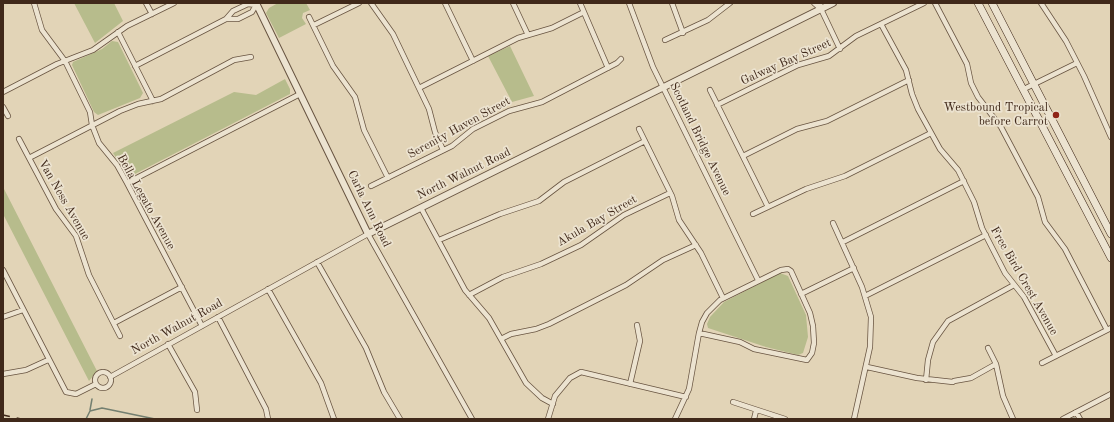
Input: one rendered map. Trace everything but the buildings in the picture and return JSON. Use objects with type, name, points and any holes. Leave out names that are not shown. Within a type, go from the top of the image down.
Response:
[{"type":"main road","points":[[978,3],[1111,258]]},
{"type":"main road","points":[[992,3],[1111,234]]},
{"type":"street","name":"Bella Legato Avenue","points":[[34,3],[42,30],[65,62],[90,112],[92,125],[99,143],[117,165],[202,326]]},
{"type":"street","points":[[146,3],[152,14]]},
{"type":"street","points":[[3,92],[93,50],[118,32],[174,3]]},
{"type":"street","points":[[314,25],[359,3]]},
{"type":"street","points":[[371,3],[393,34],[429,109],[435,132],[443,150]]},
{"type":"street","points":[[445,3],[473,61]]},
{"type":"street","points":[[513,3],[528,35]]},
{"type":"street","points":[[580,3],[608,68]]},
{"type":"street","name":"Scotland Bridge Avenue","points":[[629,3],[663,87],[758,280]]},
{"type":"street","points":[[672,3],[683,32]]},
{"type":"street","points":[[665,40],[708,20],[730,3]]},
{"type":"street","points":[[814,3],[820,6],[840,49]]},
{"type":"street","name":"North Walnut Road","points":[[110,376],[368,234],[663,87],[820,6],[833,3]]},
{"type":"street","name":"Galway Bay Street","points":[[717,105],[798,65],[829,56],[856,36],[924,3]]},
{"type":"street","points":[[935,3],[967,64],[971,82],[978,97],[1001,127],[1038,197],[1045,222],[1065,249],[1109,329],[1042,363]]},
{"type":"street","points":[[1040,3],[1066,41],[1111,137]]},
{"type":"street","points":[[226,20],[233,11],[248,4],[257,4]]},
{"type":"street","points":[[135,66],[226,20],[238,19],[252,12],[257,4]]},
{"type":"street","name":"Carla Ann Road","points":[[257,4],[368,234],[472,419]]},
{"type":"street","points":[[419,88],[528,35],[552,28],[584,12]]},
{"type":"street","points":[[309,18],[314,25],[333,66],[355,97],[364,130],[388,178]]},
{"type":"street","name":"Free Bird Crest Avenue","points":[[881,24],[906,70],[913,99],[940,149],[954,164],[964,181],[974,202],[979,221],[1005,273],[1024,297],[1056,356]]},
{"type":"street","points":[[118,32],[153,101]]},
{"type":"street","points":[[29,158],[125,109],[167,97],[234,60],[251,57]]},
{"type":"street","name":"Serenity Haven Street","points":[[371,186],[458,142],[473,129],[509,111],[542,102],[608,68],[621,59]]},
{"type":"street","points":[[1024,89],[1077,63]]},
{"type":"street","points":[[743,156],[801,127],[827,121],[909,80]]},
{"type":"street","points":[[710,90],[768,207]]},
{"type":"street","points":[[127,183],[300,94]]},
{"type":"street","points":[[3,107],[8,116]]},
{"type":"street","points":[[639,129],[670,193],[679,220],[696,245],[723,298]]},
{"type":"street","points":[[753,214],[806,189],[832,182],[931,133]]},
{"type":"street","name":"Van Ness Avenue","points":[[19,139],[56,209],[76,236],[87,270],[120,336]]},
{"type":"street","points":[[439,240],[500,214],[539,201],[564,182],[645,141]]},
{"type":"street","points":[[843,242],[964,181]]},
{"type":"street","name":"Akula Bay Street","points":[[469,295],[503,277],[541,264],[581,244],[624,215],[670,193]]},
{"type":"street","points":[[421,208],[439,240],[447,258],[469,295],[489,318],[526,383],[542,398],[553,404]]},
{"type":"street","points":[[833,223],[854,268],[865,296],[871,317],[872,333],[867,367],[854,419]]},
{"type":"street","points":[[865,296],[986,235]]},
{"type":"street","points":[[501,339],[511,334],[536,329],[549,324],[626,285],[663,260],[696,245]]},
{"type":"street","points":[[317,262],[366,348],[384,392],[400,419]]},
{"type":"street","points":[[675,419],[686,397],[702,322],[714,305],[723,298],[758,280],[785,268],[788,269],[791,271],[810,314],[814,335],[812,353],[807,360],[754,349],[740,342],[700,333]]},
{"type":"street","points":[[801,294],[854,268]]},
{"type":"street","points":[[3,270],[48,360],[26,370],[3,374]]},
{"type":"street","points":[[926,380],[928,360],[934,342],[948,320],[1014,285]]},
{"type":"street","points":[[114,323],[182,287]]},
{"type":"street","points":[[268,289],[321,383],[334,419]]},
{"type":"street","points":[[3,318],[23,310]]},
{"type":"street","points":[[218,317],[266,409],[268,419]]},
{"type":"street","points":[[630,384],[640,340],[637,325]]},
{"type":"street","points":[[168,344],[195,392],[197,410]]},
{"type":"street","points":[[988,348],[996,364],[1003,396],[1013,419]]},
{"type":"street","name":"North Walnut Road","points":[[48,360],[62,388],[66,392],[73,395],[96,384]]},
{"type":"street","points":[[867,367],[926,380],[952,382],[971,378],[996,364]]},
{"type":"street","points":[[548,419],[553,404],[563,386],[580,372],[686,397]]},
{"type":"street","name":"North Walnut Road","points":[[106,373],[110,376],[110,383],[107,387],[100,387],[96,384],[95,378],[98,374],[106,373]]},
{"type":"street","points":[[1063,419],[1111,394]]},
{"type":"street","points":[[733,402],[756,411],[785,419]]},
{"type":"street","points":[[754,419],[756,411]]},
{"type":"street","points":[[1076,412],[1080,419]]},
{"type":"green space","points":[[74,3],[114,3],[123,21],[95,43]]},
{"type":"green space","points":[[278,3],[306,3],[310,10],[303,13],[302,18],[306,24],[279,38],[266,13],[269,8]]},
{"type":"green space","points":[[112,41],[118,42],[143,93],[140,98],[98,115],[94,112],[72,65],[73,62],[102,49]]},
{"type":"green space","points":[[510,46],[534,96],[512,102],[488,56]]},
{"type":"green space","points":[[285,79],[290,89],[290,94],[131,176],[127,174],[113,153],[234,92],[256,95]]},
{"type":"green space","points":[[3,187],[97,371],[89,381],[3,214]]},
{"type":"green space","points":[[780,273],[788,276],[806,315],[808,337],[803,353],[798,355],[766,347],[708,328],[707,324],[710,317],[724,302]]},
{"type":"waterway","points":[[90,410],[92,399]]},
{"type":"waterway","points":[[86,419],[90,411],[102,408],[155,419]]},
{"type":"railway","points":[[3,415],[21,419]]},
{"type":"place","name":"Westbound Tropical before Carrot","points":[[1056,115]]}]
